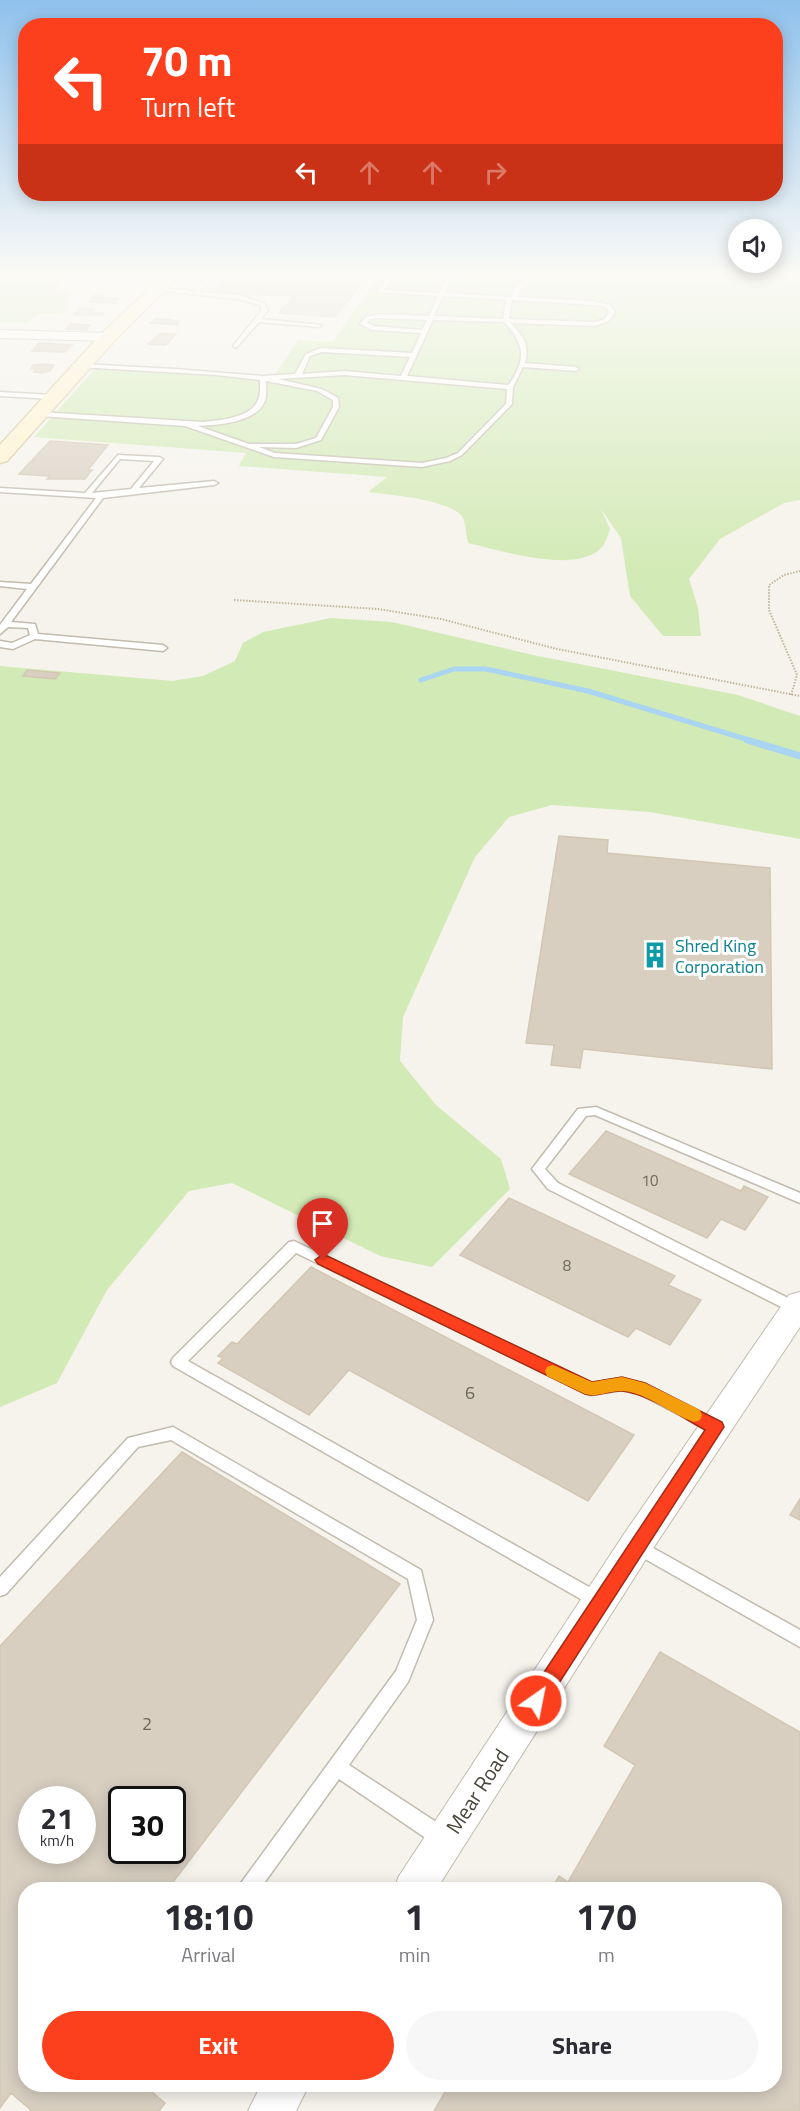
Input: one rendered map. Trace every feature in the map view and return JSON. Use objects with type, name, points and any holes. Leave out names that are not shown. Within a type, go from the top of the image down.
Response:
[{"type":"main road","points":[[0,457],[73,376]]},
{"type":"street","name":"Mear Road","points":[[419,1882],[636,1545],[798,1305]]},
{"type":"street","points":[[270,2111],[282,2092]]},
{"type":"lane","points":[[225,376],[263,378],[324,391],[336,399],[336,407],[322,436],[309,443],[284,446],[236,444]]},
{"type":"lane","points":[[263,378],[292,376]]},
{"type":"lane","points":[[377,376],[510,387]]},
{"type":"lane","points":[[186,424],[236,444],[283,456],[403,465],[441,462],[460,454],[509,404],[510,387],[518,376]]},
{"type":"lane","points":[[39,414],[186,424],[224,420],[253,411],[261,402],[263,378]]},
{"type":"lane","points":[[0,394],[54,397]]},
{"type":"lane","points":[[86,496],[118,457],[159,459],[133,492]]},
{"type":"lane","points":[[0,490],[101,496],[213,483]]},
{"type":"lane","points":[[2,627],[101,496]]},
{"type":"lane","points":[[0,584],[33,587]]},
{"type":"lane","points":[[2,627],[32,626],[34,636]]},
{"type":"lane","points":[[0,644],[14,646],[34,636],[163,648]]},
{"type":"lane","points":[[798,1305],[553,1186],[538,1169],[582,1112],[596,1111],[800,1198]]},
{"type":"lane","points":[[600,1602],[178,1362],[294,1246],[591,1389],[622,1384],[645,1390],[716,1427]]},
{"type":"lane","points":[[0,1589],[133,1442],[173,1433],[415,1575],[425,1620],[402,1676],[254,1882]]},
{"type":"lane","points":[[636,1545],[800,1639]]},
{"type":"lane","points":[[336,1767],[446,1840]]},
{"type":"path","points":[[790,695],[797,675],[769,610],[769,585],[784,575],[800,571]]},
{"type":"path","points":[[234,600],[378,609],[441,619],[557,649],[620,659],[720,682],[800,696]]},
{"type":"green space","points":[[89,376],[800,376],[800,500],[784,503],[720,539],[689,579],[698,608],[701,636],[663,636],[630,596],[621,538],[601,509],[610,529],[603,546],[591,555],[576,559],[538,558],[468,543],[464,520],[448,507],[420,499],[368,492],[387,477],[239,466],[246,453],[34,437]]},
{"type":"green space","points":[[331,618],[392,622],[533,655],[738,695],[800,716],[800,839],[650,812],[552,805],[509,817],[475,857],[403,1017],[400,1061],[436,1105],[501,1159],[510,1189],[432,1267],[380,1256],[232,1183],[189,1191],[107,1290],[57,1383],[0,1407],[0,666],[172,681],[203,676],[235,661],[243,643],[263,632]]},
{"type":"building","points":[[50,441],[108,445],[88,470],[92,470],[85,479],[47,479],[50,476],[19,474]]},
{"type":"building","points":[[27,670],[60,673],[55,679],[23,676]]},
{"type":"building","name":"Shred King Corporation","points":[[559,836],[608,840],[607,853],[770,868],[772,1069],[583,1049],[580,1068],[551,1065],[554,1045],[526,1043]]},
{"type":"building","points":[[606,1131],[741,1191],[744,1186],[768,1197],[745,1230],[721,1219],[707,1238],[569,1174]]},
{"type":"building","points":[[509,1198],[675,1276],[668,1285],[701,1300],[670,1345],[636,1328],[628,1337],[460,1255]]},
{"type":"building","points":[[311,1267],[634,1435],[588,1501],[349,1370],[309,1415],[218,1363],[223,1358],[218,1356],[232,1342],[237,1344]]},
{"type":"building","points":[[182,1452],[400,1584],[173,1882],[18,1882],[18,2092],[152,2092],[165,2103],[159,2111],[32,2111],[11,2093],[0,2108],[0,1646]]},
{"type":"building","points":[[800,1499],[800,1520],[790,1515]]},
{"type":"building","points":[[660,1652],[800,1732],[800,2111],[434,2111],[445,2092],[782,2092],[782,1882],[568,1882],[635,1765],[604,1746]]},
{"type":"building","points":[[559,1876],[568,1882],[556,1882]]},
{"type":"waterway","points":[[421,680],[454,669],[486,669],[588,691],[752,741]]},
{"type":"waterway","points":[[747,740],[800,756]]},
{"type":"slow traffic","points":[[553,1371],[591,1389],[622,1384],[645,1390],[694,1415]]},
{"type":"place","name":"Shred King Corporation","points":[[655,955]]},
{"type":"route","points":[[323,1260],[591,1389],[622,1384],[645,1390],[716,1427],[636,1545],[536,1701]]}]
